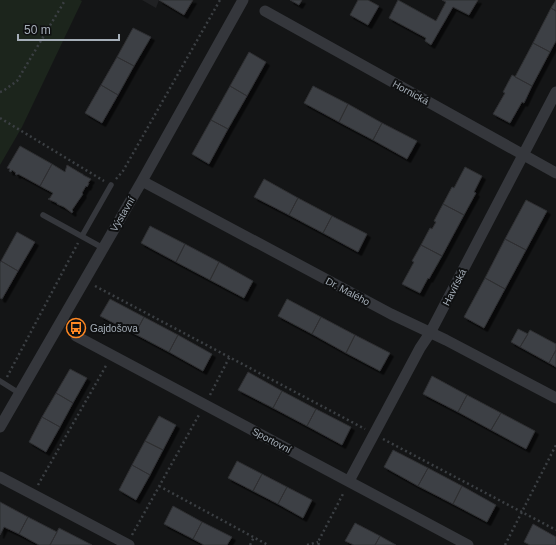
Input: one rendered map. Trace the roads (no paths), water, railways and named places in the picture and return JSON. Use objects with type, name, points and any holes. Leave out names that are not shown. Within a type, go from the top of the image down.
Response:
[{"type":"street","name":"Výstavní","points":[[0,427],[142,181],[243,0]]},
{"type":"street","name":"Hornická","points":[[265,11],[556,173]]},
{"type":"street","name":"Havířská","points":[[349,481],[430,332],[522,154],[556,92]]},
{"type":"street","name":"Dr. Malého","points":[[142,181],[391,314],[430,332],[556,398]]},
{"type":"street","name":"Sportovní","points":[[76,336],[468,545]]},
{"type":"street","points":[[0,477],[128,544]]},
{"type":"lane","points":[[82,236],[111,185]]},
{"type":"lane","points":[[43,215],[103,248]]},
{"type":"lane","points":[[2,382],[19,393]]},
{"type":"place","name":"Gajdošova","points":[[76,328]]}]
